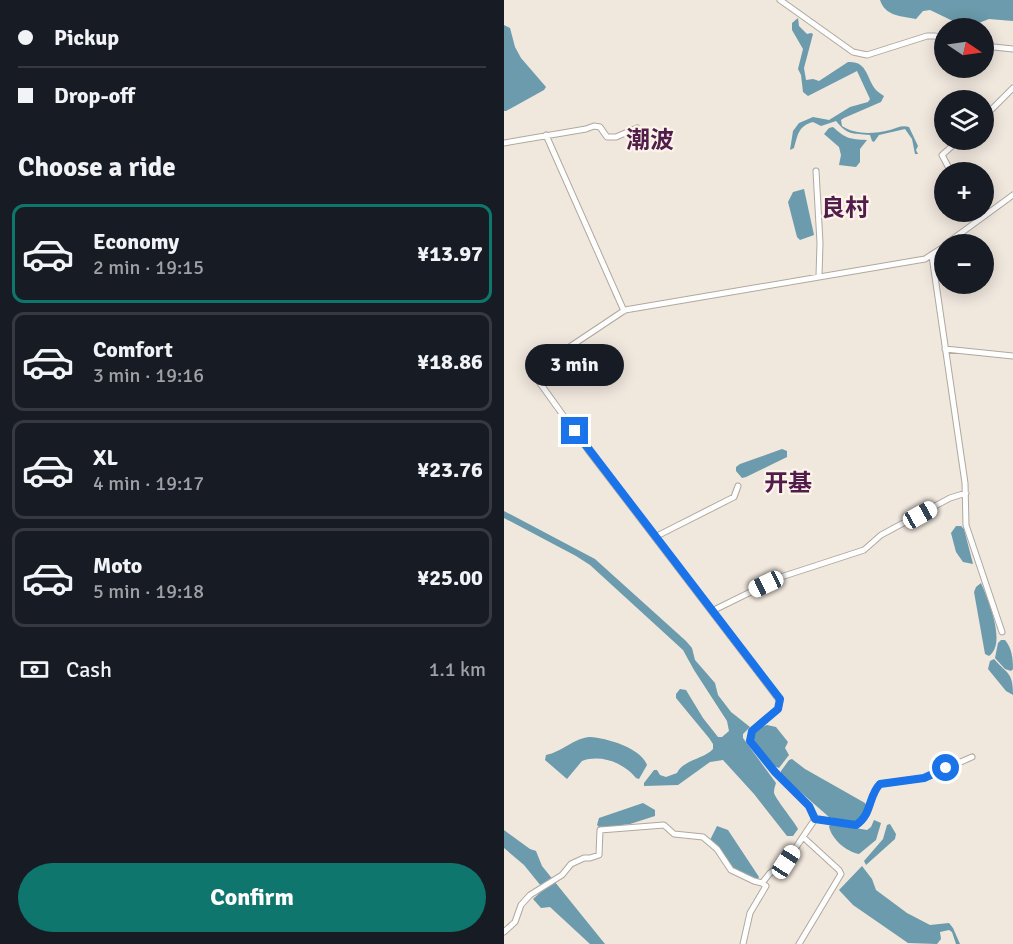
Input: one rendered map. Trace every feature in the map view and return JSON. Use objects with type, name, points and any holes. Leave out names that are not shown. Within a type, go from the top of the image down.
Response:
[{"type":"street","points":[[780,0],[853,52],[860,54],[867,55],[934,36]]},
{"type":"street","points":[[994,47],[1013,49]]},
{"type":"street","points":[[994,107],[1013,88]]},
{"type":"street","points":[[504,143],[586,129],[597,125],[607,137],[613,138],[637,128]]},
{"type":"street","points":[[546,135],[624,311]]},
{"type":"street","points":[[946,162],[942,155],[948,150]]},
{"type":"street","points":[[816,171],[820,243],[819,276]]},
{"type":"street","points":[[994,208],[1013,195]]},
{"type":"street","points":[[960,234],[976,222]]},
{"type":"street","points":[[815,819],[809,806],[775,772],[750,741],[752,731],[778,709],[780,700],[588,450],[532,372],[624,311],[932,256],[966,493],[966,525],[1002,632]]},
{"type":"street","points":[[945,349],[1013,356]]},
{"type":"street","points":[[655,537],[734,497],[738,486]]},
{"type":"street","points":[[712,611],[781,577],[864,550],[881,536],[951,498],[966,493]]},
{"type":"street","points":[[815,819],[856,825],[866,816],[872,796],[880,784],[924,778],[972,757]]},
{"type":"street","points":[[762,883],[770,873],[786,862],[815,819]]},
{"type":"street","points":[[504,932],[515,922],[523,902],[537,889],[562,875],[571,864],[599,855],[600,830],[664,825],[674,834],[704,837],[717,849],[731,870],[766,886],[750,913],[743,944]]},
{"type":"street","points":[[800,944],[840,874],[839,870],[803,837]]},
{"type":"water","points":[[880,0],[1013,0],[1013,21],[994,18],[947,18],[930,10],[923,11],[916,19],[899,16],[882,5]]},
{"type":"water","points":[[798,18],[799,26],[807,34],[813,34],[804,68],[806,80],[819,81],[848,62],[855,62],[863,67],[876,90],[884,96],[881,102],[841,120],[842,126],[865,133],[909,127],[918,146],[916,150],[918,154],[915,154],[912,139],[905,129],[879,135],[874,142],[870,135],[855,134],[840,126],[836,121],[821,126],[813,122],[804,126],[799,132],[794,148],[790,150],[793,131],[799,123],[813,117],[829,120],[850,107],[868,102],[870,99],[857,71],[808,96],[803,92],[798,69],[803,49],[792,30],[792,23]]},
{"type":"water","points":[[504,25],[510,28],[515,47],[521,58],[546,87],[506,111],[504,111]]},
{"type":"water","points":[[833,127],[848,138],[867,140],[860,149],[860,162],[856,167],[839,165],[841,155],[839,147],[824,134]]},
{"type":"water","points":[[804,189],[814,235],[800,240],[797,237],[788,202],[793,192]]},
{"type":"water","points":[[782,449],[787,451],[787,457],[746,477],[742,478],[736,471],[736,467],[740,464]]},
{"type":"water","points":[[504,511],[595,559],[686,641],[692,648],[695,660],[715,683],[718,695],[731,712],[750,727],[743,734],[743,738],[776,783],[775,794],[798,829],[793,836],[787,836],[754,794],[723,760],[710,762],[678,785],[644,786],[654,770],[666,777],[677,773],[684,765],[713,749],[709,738],[676,698],[680,689],[686,690],[718,737],[722,737],[729,731],[727,721],[683,650],[590,565],[504,518]]},
{"type":"water","points":[[956,526],[964,529],[973,564],[963,562],[956,552],[951,533]]},
{"type":"water","points":[[981,583],[996,632],[994,650],[989,656],[985,654],[974,592]]},
{"type":"water","points":[[1005,640],[1011,650],[1013,669],[1011,671],[1005,669],[995,658],[998,643]]},
{"type":"water","points":[[994,659],[1011,678],[1013,695],[1006,691],[988,669],[990,661]]},
{"type":"water","points":[[767,725],[776,727],[788,742],[785,748],[789,755],[779,768],[774,766],[754,740],[754,734]]},
{"type":"water","points":[[590,737],[614,742],[631,749],[644,759],[647,765],[639,779],[612,761],[589,759],[582,761],[567,779],[545,760],[546,755]]},
{"type":"water","points":[[792,759],[805,769],[865,803],[867,807],[864,814],[855,823],[829,817],[781,775],[781,771]]},
{"type":"water","points":[[643,803],[655,810],[655,816],[630,824],[600,828],[597,825],[599,818]]},
{"type":"water","points":[[874,820],[881,823],[876,840],[859,854],[840,844],[833,836],[829,826],[832,824],[867,830]]},
{"type":"water","points":[[890,824],[896,834],[895,839],[866,865],[864,861],[883,839],[887,825]]},
{"type":"water","points":[[717,826],[728,830],[759,877],[757,881],[734,870],[710,840]]},
{"type":"water","points":[[504,830],[536,851],[542,866],[605,944],[590,944],[550,907],[541,908],[533,899],[542,891],[541,886],[524,865],[504,848]]},
{"type":"water","points":[[862,866],[872,879],[876,890],[907,913],[930,925],[949,923],[960,944],[956,944],[949,930],[940,932],[941,939],[937,944],[908,943],[853,905],[839,890]]},
{"type":"district","name":"潮波","points":[[650,140]]},
{"type":"district","name":"良村","points":[[845,208]]},
{"type":"district","name":"开基","points":[[788,483]]},
{"type":"route","points":[[575,431],[780,699],[778,709],[752,731],[750,741],[775,772],[809,806],[815,819],[856,825],[866,816],[872,796],[880,784],[924,778],[946,768]]}]
